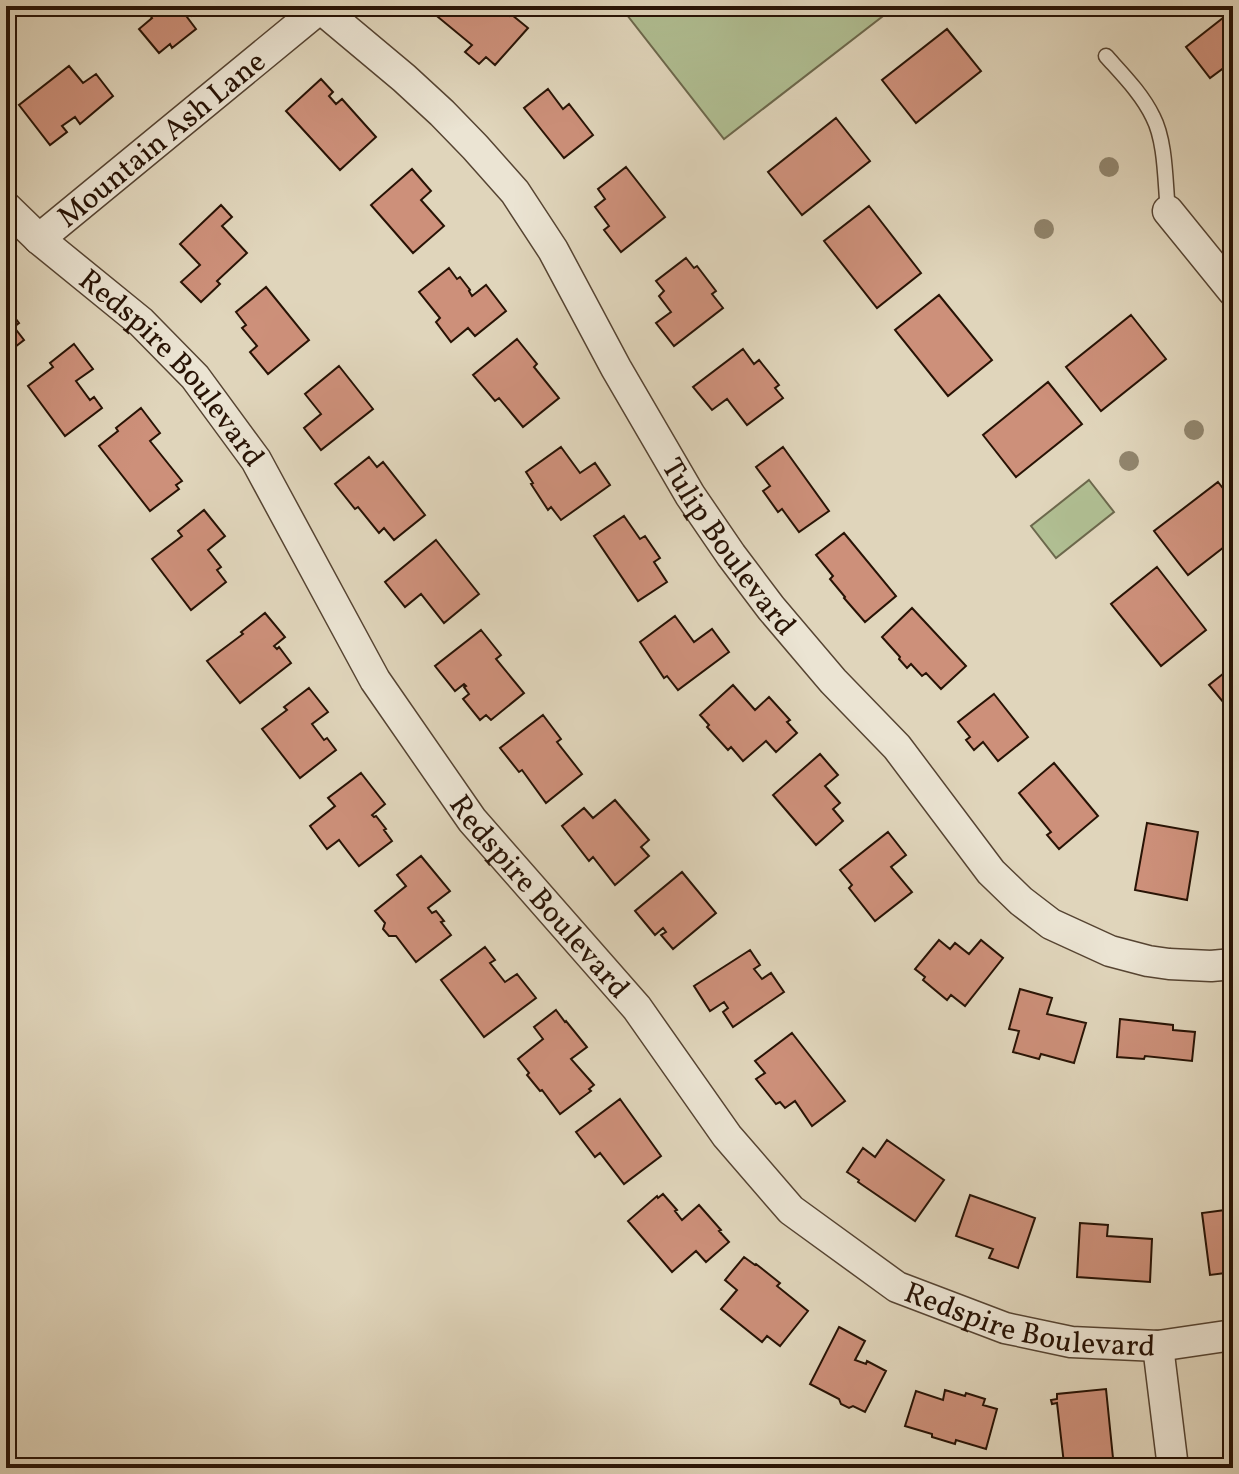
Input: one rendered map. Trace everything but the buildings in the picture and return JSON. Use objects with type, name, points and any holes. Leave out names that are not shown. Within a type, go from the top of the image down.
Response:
[{"type":"street","name":"Mountain Ash Lane","points":[[39,239],[319,7]]},
{"type":"street","name":"Tulip Boulevard","points":[[319,7],[442,113],[515,192],[553,250],[616,368],[690,495],[731,555],[833,681],[897,747],[991,872],[1051,924],[1110,951],[1169,964],[1233,964]]},
{"type":"street","name":"Redspire Boulevard","points":[[6,207],[39,239],[141,322],[195,377],[256,460],[375,680],[472,820],[637,1008],[727,1136],[791,1210],[897,1287],[1005,1328],[1071,1342],[1158,1346],[1233,1335]]},
{"type":"street","points":[[1168,211],[1233,291]]},
{"type":"street","points":[[1158,1346],[1173,1468]]},
{"type":"lane","points":[[1106,56],[1154,118],[1160,138],[1168,211]]},
{"type":"green space","points":[[620,6],[896,6],[724,139]]},
{"type":"green space","points":[[1089,480],[1114,512],[1056,558],[1031,526]]}]
